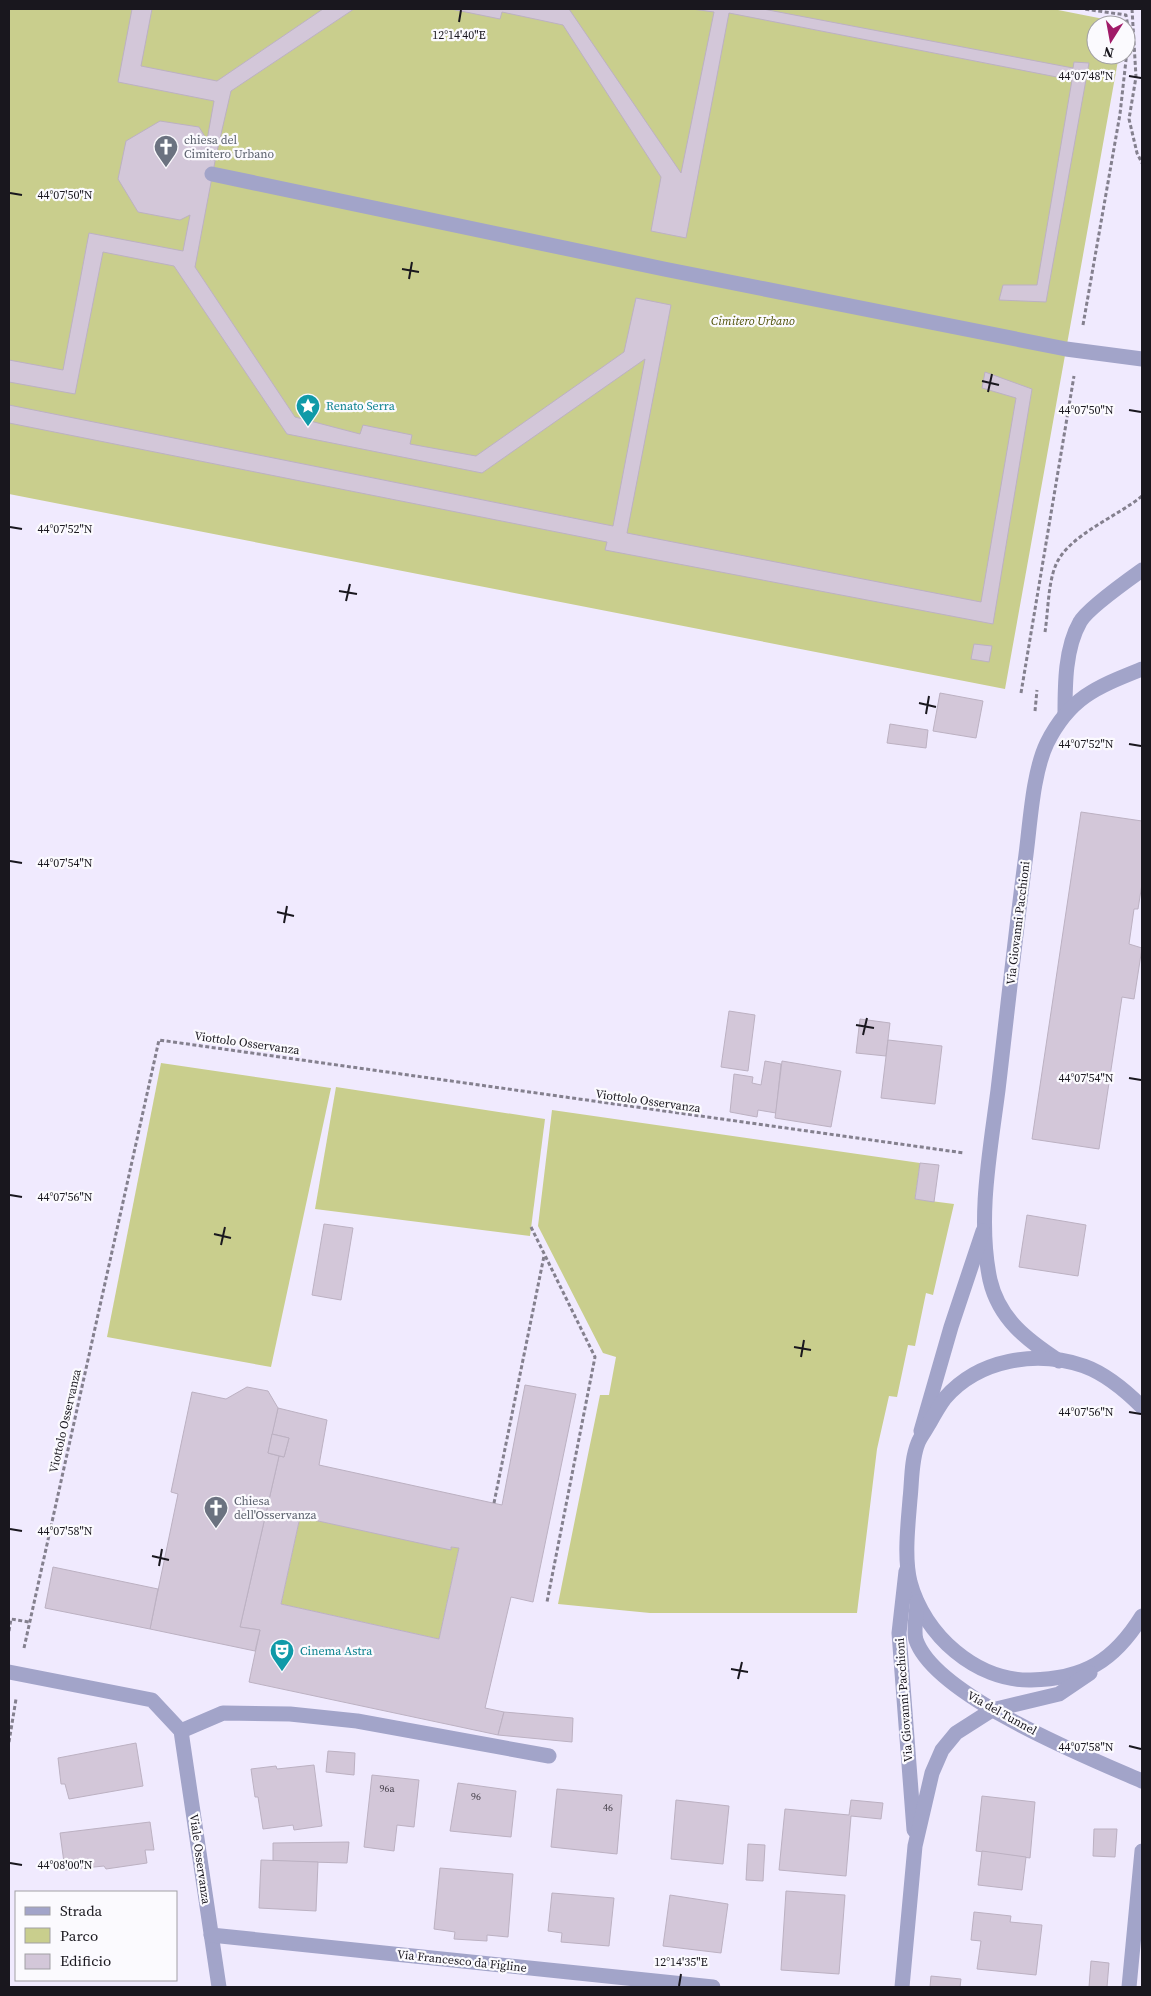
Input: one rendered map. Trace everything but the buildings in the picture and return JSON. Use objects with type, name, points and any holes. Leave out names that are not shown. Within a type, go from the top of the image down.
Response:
[{"type":"street","points":[[212,174],[684,273],[1066,349],[1142,359]]},
{"type":"street","points":[[1065,714],[1065,684],[1072,641],[1080,621],[1142,570]]},
{"type":"street","name":"Via Giovanni Pacchioni","points":[[1059,1360],[1035,1345],[998,1306],[990,1280],[984,1228],[990,1156],[1017,926],[1038,772],[1047,744],[1065,714],[1098,686],[1142,669]]},
{"type":"street","name":"Via Giovanni Pacchioni","points":[[918,1444],[951,1327],[984,1228]]},
{"type":"street","points":[[1142,1407],[1122,1388],[1085,1367],[1059,1360],[1037,1358],[1010,1360],[963,1382],[945,1398],[918,1444],[912,1473],[908,1555],[910,1582],[930,1623],[954,1650],[972,1664],[999,1675],[1022,1680],[1068,1676],[1086,1671],[1115,1652],[1131,1634],[1142,1616]]},
{"type":"street","name":"Via Giovanni Pacchioni","points":[[908,1555],[898,1633],[915,1846]]},
{"type":"street","name":"Via del Tunnel","points":[[917,1599],[916,1640],[943,1676],[992,1710],[1072,1750],[1142,1781]]},
{"type":"street","name":"Via Giovanni Pacchioni","points":[[902,1987],[915,1846],[932,1773],[942,1750],[956,1732],[992,1710],[1059,1694],[1080,1682],[1115,1652]]},
{"type":"street","points":[[14,1673],[152,1700],[182,1730],[223,1713],[290,1714],[357,1721],[550,1756]]},
{"type":"street","name":"Viale Osservanza","points":[[182,1730],[218,1987]]},
{"type":"street","points":[[1128,1987],[1142,1851]]},
{"type":"street","name":"Via Francesco da Figline","points":[[210,1935],[713,1987]]},
{"type":"path","points":[[1132,9],[1136,77],[1129,119],[1137,153],[1142,163]]},
{"type":"path","name":"Viottolo Osservanza","points":[[9,1742],[14,1673],[29,1622],[160,1040],[965,1154]]},
{"type":"path","points":[[531,1227],[595,1357],[547,1602]]},
{"type":"path","points":[[494,1503],[544,1255]]},
{"type":"path","points":[[9,1631],[11,1619],[29,1622]]},
{"type":"green space","name":"Cimitero Urbano","points":[[9,9],[1053,9],[1086,16],[1086,65],[1117,65],[1005,689],[9,494]]},
{"type":"green space","points":[[161,1063],[331,1088],[271,1367],[107,1337]]},
{"type":"green space","points":[[336,1087],[545,1119],[530,1236],[315,1209]]},
{"type":"green space","points":[[552,1110],[920,1163],[915,1199],[954,1204],[933,1295],[926,1293],[915,1346],[908,1345],[897,1397],[889,1396],[877,1449],[857,1613],[650,1613],[558,1604],[600,1395],[609,1395],[616,1357],[603,1353],[538,1226]]},
{"type":"green space","points":[[300,1517],[451,1549],[451,1547],[459,1548],[439,1639],[281,1604]]},
{"type":"place","name":"chiesa del Cimitero Urbano","points":[[166,168]]},
{"type":"place","name":"Renato Serra","points":[[308,427]]},
{"type":"place","name":"Chiesa dell'Osservanza","points":[[216,1529]]},
{"type":"place","name":"Cinema Astra","points":[[282,1672]]}]
